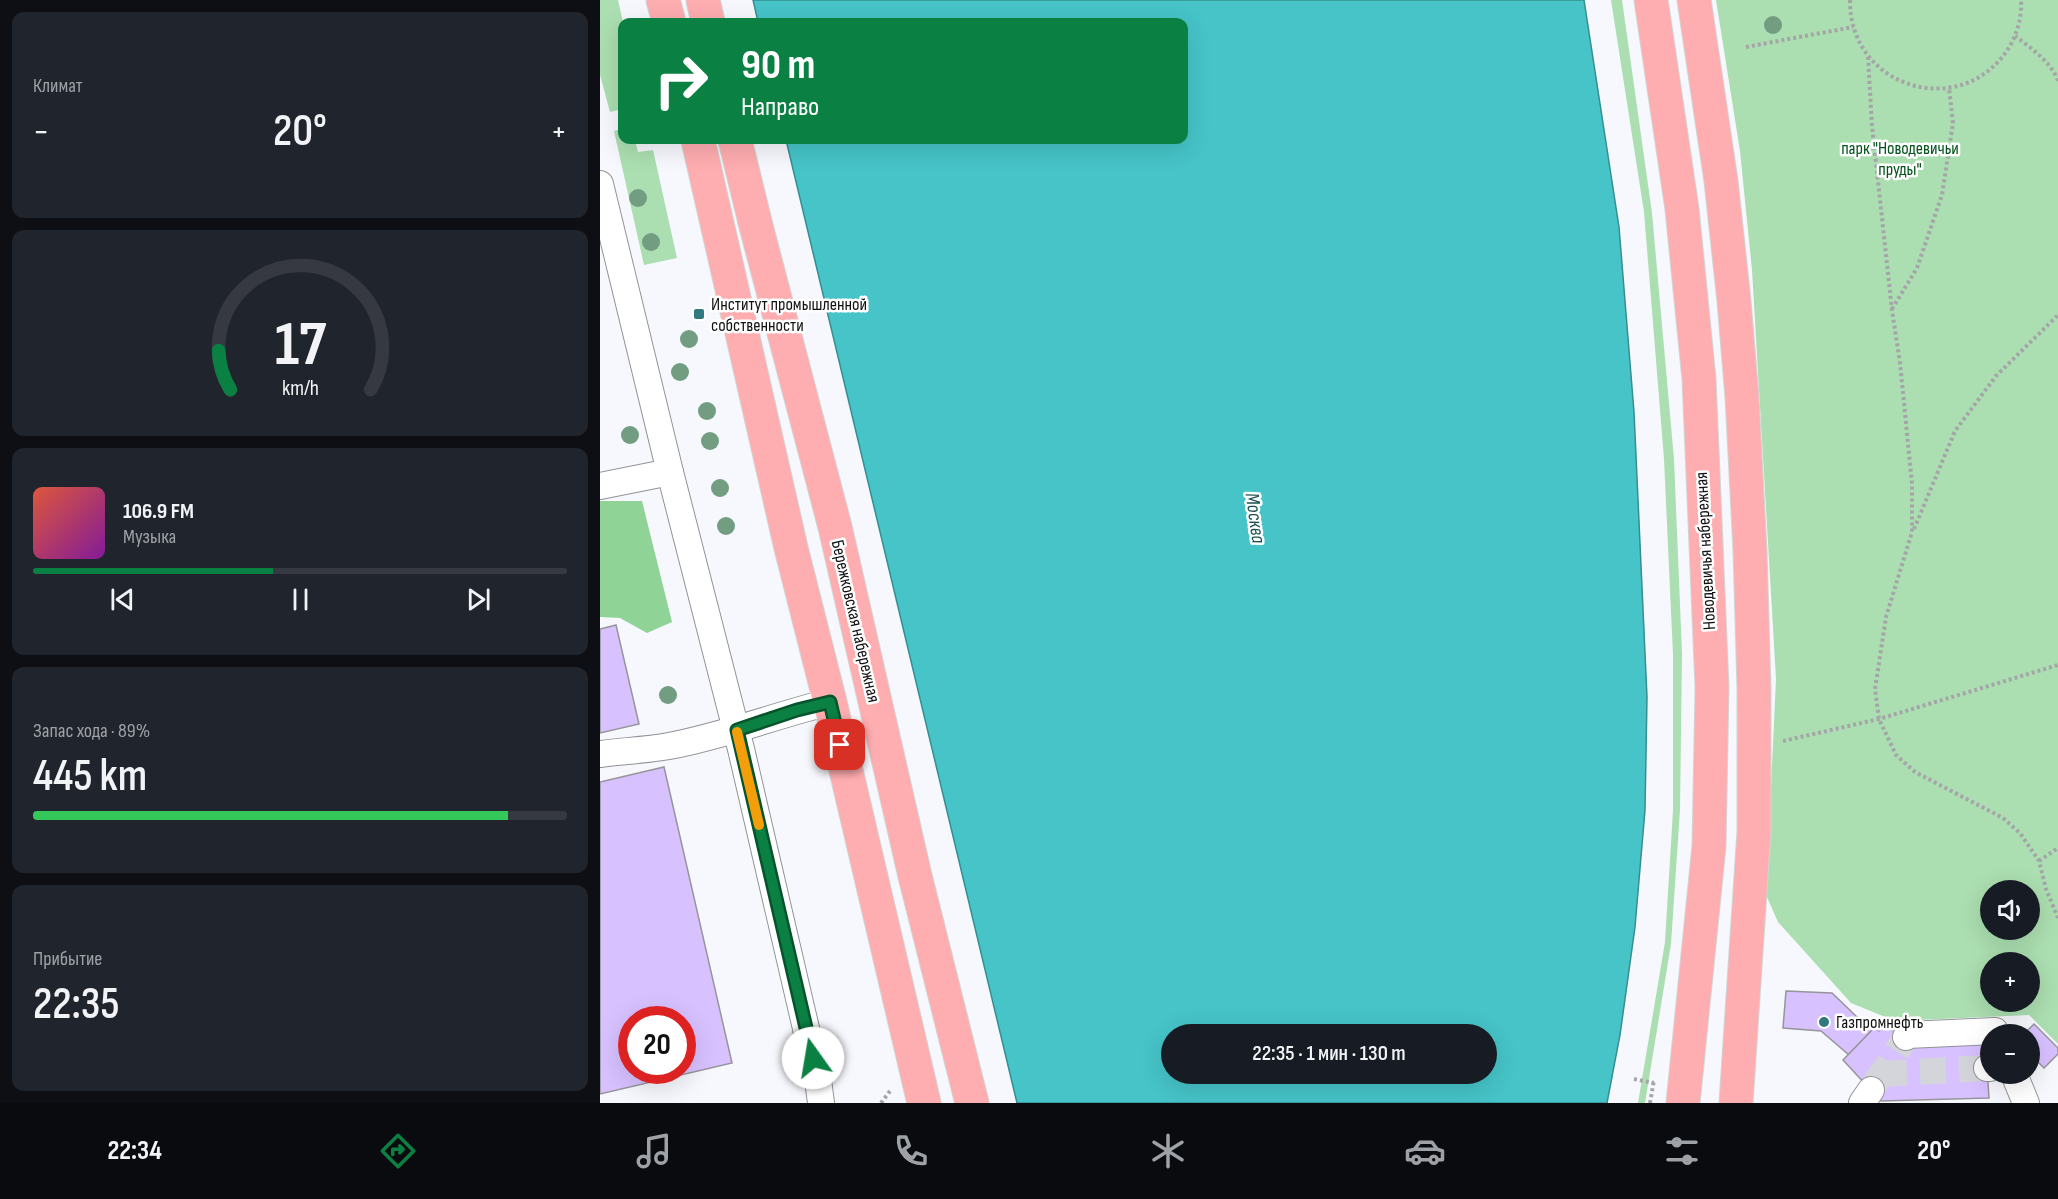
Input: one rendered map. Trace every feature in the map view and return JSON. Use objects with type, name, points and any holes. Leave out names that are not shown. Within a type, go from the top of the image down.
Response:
[{"type":"main road","points":[[663,0],[668,18]]},
{"type":"main road","points":[[703,0],[707,18]]},
{"type":"main road","name":"Новодевичья набережная","points":[[1651,0],[1682,209],[1698,379],[1712,687],[1709,846],[1683,1103]]},
{"type":"main road","points":[[1694,0],[1721,181],[1734,301],[1742,397],[1750,550],[1754,689],[1754,831],[1736,1103]]},
{"type":"main road","points":[[699,144],[791,548],[830,702],[924,1103]]},
{"type":"main road","name":"Бережковская набережная","points":[[736,144],[835,527],[915,876],[972,1103]]},
{"type":"lane","points":[[600,184],[670,472],[737,730],[818,1080],[821,1103]]},
{"type":"lane","points":[[600,486],[670,472]]},
{"type":"lane","points":[[600,754],[669,746],[737,730],[797,710],[830,702]]},
{"type":"lane","points":[[1906,1037],[1907,1035],[1980,1032]]},
{"type":"lane","points":[[2018,1084],[2026,1103]]},
{"type":"path","points":[[1850,0],[1853,27],[1868,57],[1885,73],[1905,83],[1926,89],[1949,88],[1970,82],[1989,71],[2004,55],[2015,36],[2022,10],[2021,0]]},
{"type":"path","points":[[1746,47],[1853,27]]},
{"type":"path","points":[[2015,36],[2031,47],[2056,74],[2058,81]]},
{"type":"path","points":[[1868,57],[1872,126],[1912,484],[1912,532]]},
{"type":"path","points":[[1892,310],[1917,268],[1942,195],[1953,123],[1949,88]]},
{"type":"path","points":[[2058,315],[1996,376],[1955,431],[1912,532],[1886,617],[1875,689],[1879,719],[1896,755],[1916,772],[2003,818],[2020,833],[2039,861],[2046,889],[2058,918]]},
{"type":"path","points":[[1784,741],[1879,719],[2058,665]]},
{"type":"path","points":[[2039,861],[2058,848]]},
{"type":"path","points":[[1650,1103],[1656,1072]]},
{"type":"path","points":[[1634,1079],[1654,1083]]},
{"type":"path","points":[[881,1103],[890,1091]]},
{"type":"green space","points":[[600,0],[618,0],[622,18],[618,18],[618,110],[610,112],[600,75]]},
{"type":"green space","points":[[1611,0],[1622,0],[1652,213],[1674,459],[1682,653],[1680,810],[1671,944],[1645,1103],[1638,1103],[1665,942],[1673,810],[1673,655],[1664,459],[1644,212]]},
{"type":"green space","name":"парк \"Новодевичьи пруды\"","points":[[1716,0],[2058,0],[2058,1044],[2029,1015],[1895,1021],[1851,1003],[1778,922],[1766,895],[1776,679],[1752,270],[1740,151]]},
{"type":"green space","points":[[618,130],[618,144],[636,144],[638,152],[653,150],[677,258],[644,265],[614,131]]},
{"type":"green space","points":[[600,501],[642,501],[672,622],[647,633],[620,618],[600,617]]},
{"type":"water","name":"Москва","points":[[753,0],[1584,0],[1619,227],[1634,412],[1647,697],[1645,810],[1635,927],[1620,1035],[1607,1103],[1017,1103],[787,144],[1188,144],[1188,18],[757,18]]},
{"type":"building","points":[[616,625],[639,724],[600,733],[600,629]]},
{"type":"building","points":[[664,767],[732,1063],[696,1071],[696,1006],[618,1006],[618,1084],[643,1084],[600,1094],[600,782]]},
{"type":"building","name":"Газпромнефть","points":[[1786,991],[1832,993],[1856,1016],[1874,1028],[1849,1055],[1821,1031],[1783,1028]]},
{"type":"building","points":[[1883,1026],[1907,1037],[1980,1034],[1980,1084],[1988,1084],[1989,1098],[1881,1101],[1843,1060],[1874,1028],[1879,1031]]},
{"type":"building","points":[[2040,1030],[2058,1048],[2058,1054],[2044,1068],[2040,1064]]},
{"type":"tunnel","points":[[1875,1084],[1906,1037]]},
{"type":"tunnel","points":[[1881,1074],[1980,1068]]},
{"type":"slow traffic","points":[[737,732],[759,825]]},
{"type":"place","name":"Институт промышленной собственности","points":[[699,314]]},
{"type":"place","name":"Газпромнефть","points":[[1824,1022]]},
{"type":"route","points":[[813,1058],[737,730],[797,710],[830,702],[840,745]]}]
